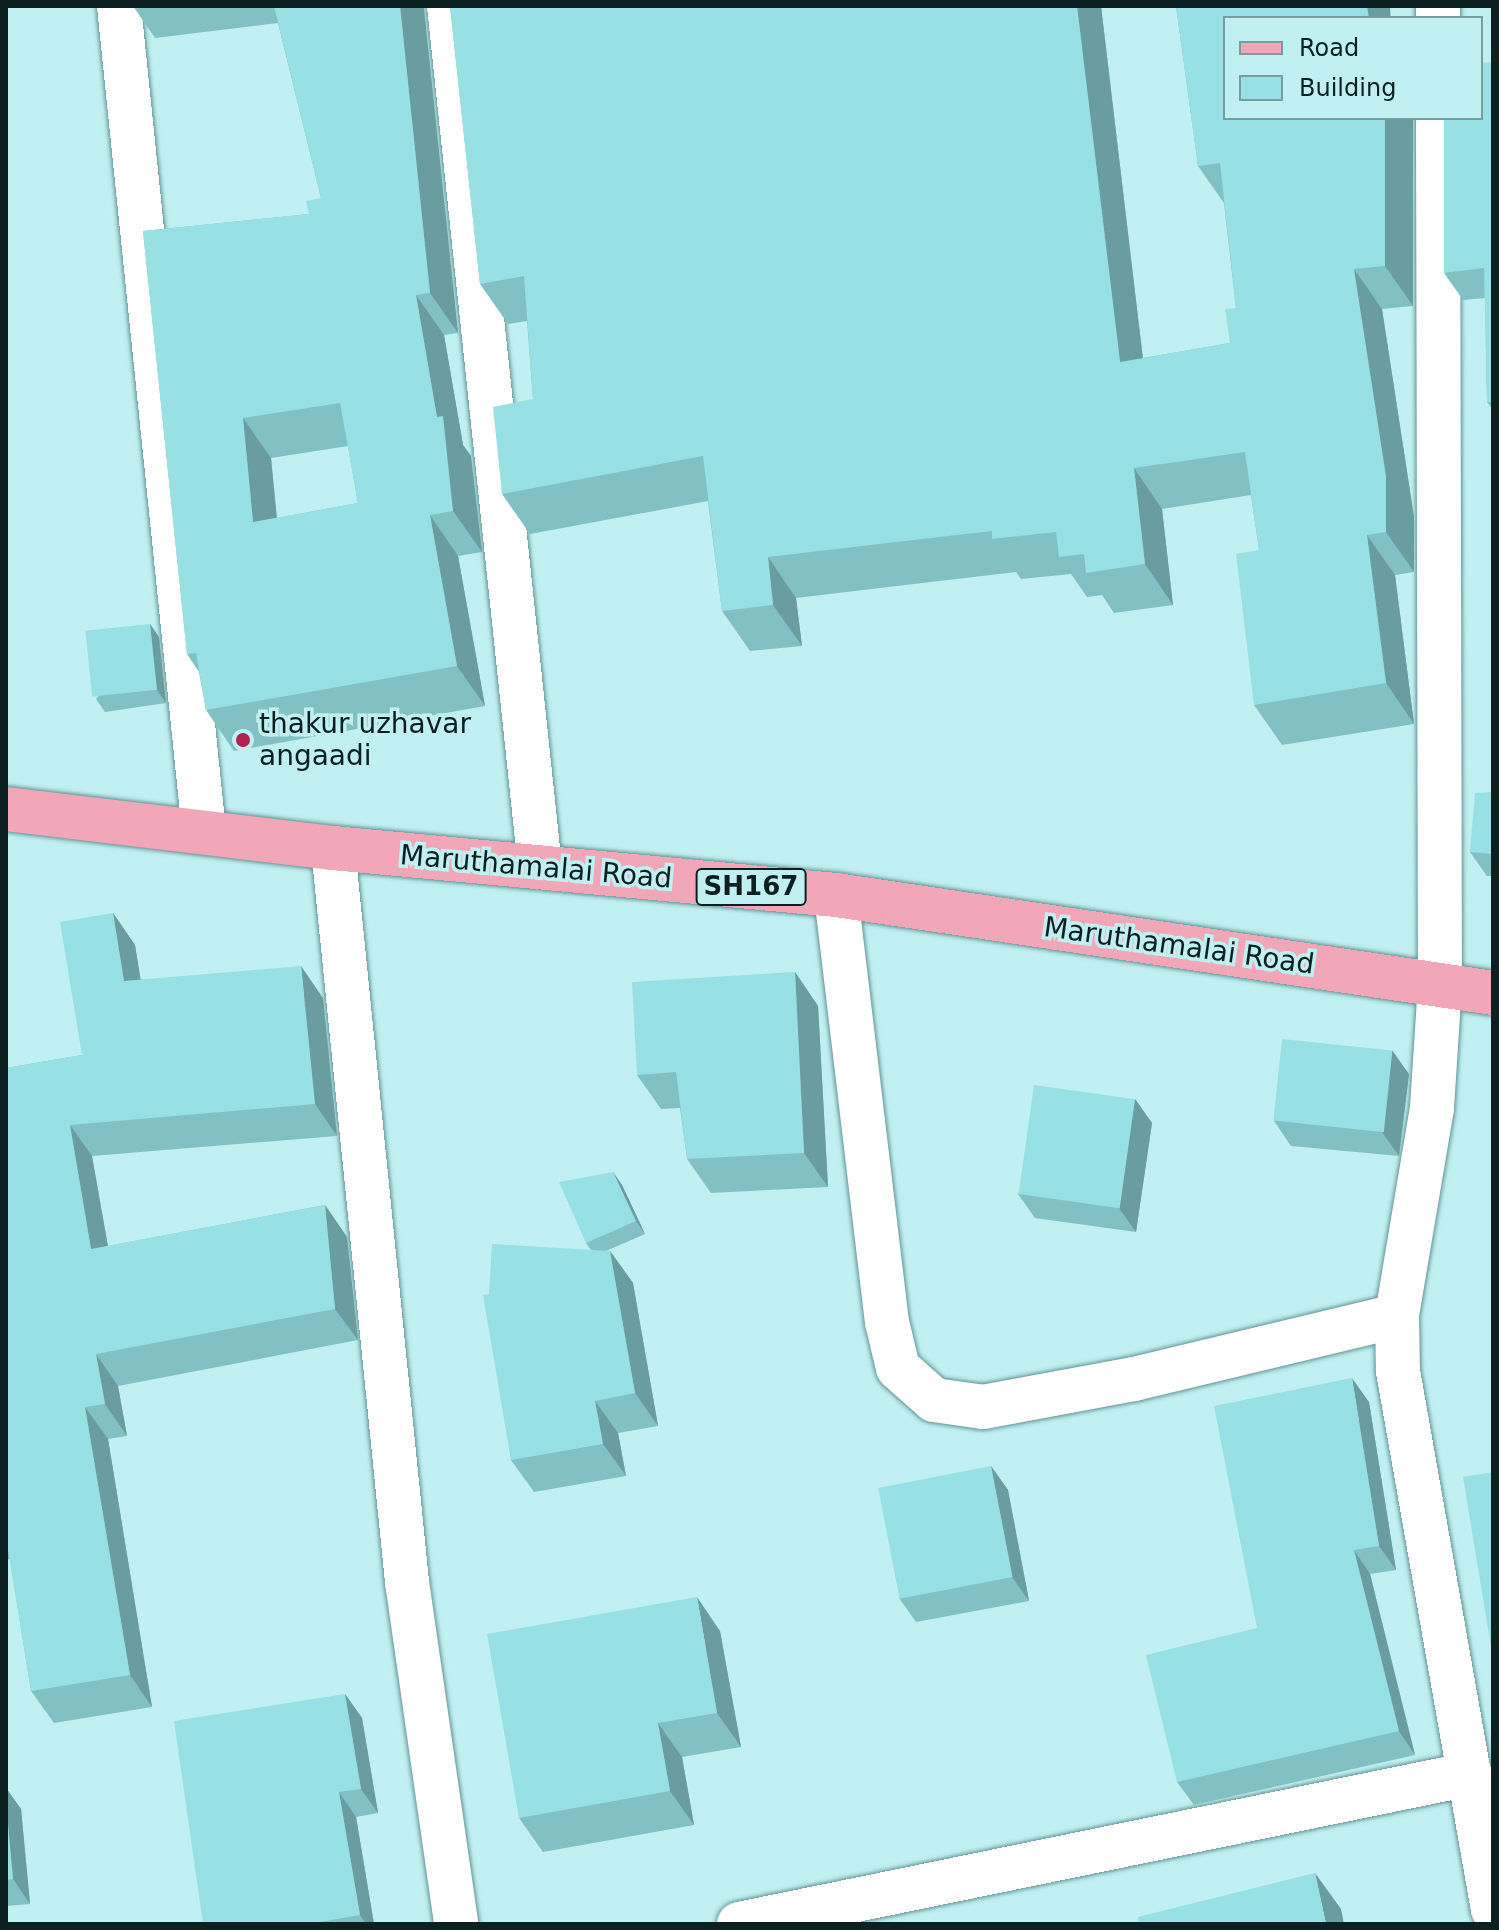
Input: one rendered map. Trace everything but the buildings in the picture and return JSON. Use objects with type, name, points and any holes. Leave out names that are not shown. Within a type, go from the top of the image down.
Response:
[{"type":"main road","name":"Maruthamalai Road","points":[[6,809],[333,848],[836,895],[1493,993]]},
{"type":"street","points":[[119,6],[204,832]]},
{"type":"street","points":[[449,6],[540,867]]},
{"type":"street","points":[[1438,120],[1440,984],[1432,1108],[1397,1316],[1398,1371],[1426,1560],[1476,1759],[1493,1910]]},
{"type":"street","points":[[333,848],[407,1582],[456,1924]]},
{"type":"street","points":[[836,895],[887,1322],[898,1368],[934,1400],[983,1407],[1089,1388],[1397,1316]]},
{"type":"street","points":[[739,1924],[1476,1759]]},
{"type":"place","name":"thakur uzhavar angaadi","points":[[243,740]]}]
